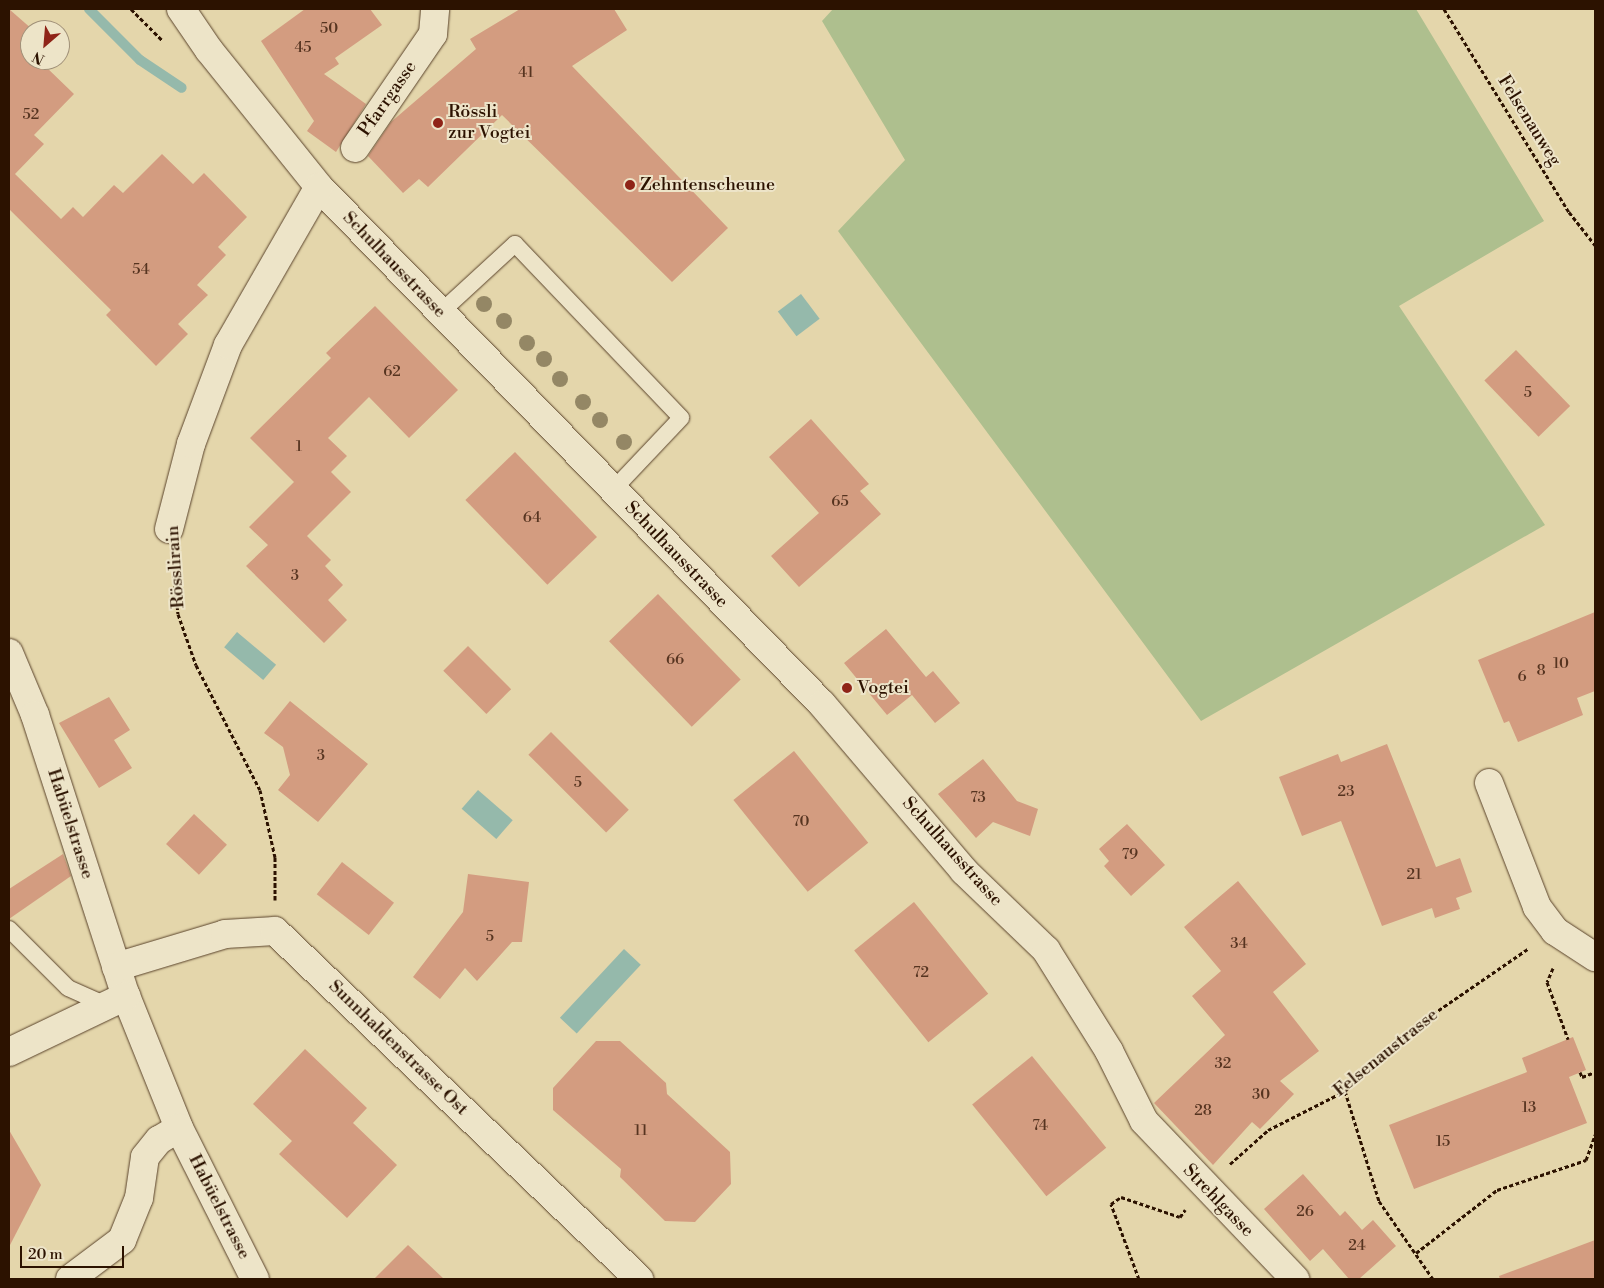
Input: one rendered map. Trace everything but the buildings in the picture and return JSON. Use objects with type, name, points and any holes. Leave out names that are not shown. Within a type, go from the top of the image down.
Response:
[{"type":"street","name":"Schulhausstrasse","points":[[181,9],[209,50],[319,187],[822,704],[964,871],[1046,950],[1108,1052],[1144,1120]]},
{"type":"street","name":"Pfarrgasse","points":[[355,148],[433,34],[435,9]]},
{"type":"street","name":"Rösslirain","points":[[169,529],[191,444],[228,345],[319,187]]},
{"type":"street","name":"Habüelstrasse","points":[[9,653],[35,715],[116,967],[116,1001],[255,1279]]},
{"type":"street","points":[[1489,783],[1518,865],[1537,907],[1560,935],[1595,957]]},
{"type":"street","points":[[116,967],[225,934],[275,931]]},
{"type":"street","name":"Sunnhaldenstrasse Ost","points":[[275,931],[639,1279]]},
{"type":"street","points":[[9,1052],[116,1001]]},
{"type":"street","name":"Strehlgasse","points":[[1144,1120],[1295,1279]]},
{"type":"street","points":[[70,1279],[122,1240],[139,1198],[145,1157],[159,1140],[179,1128]]},
{"type":"lane","points":[[440,313],[515,244],[681,418],[613,490]]},
{"type":"lane","points":[[9,929],[68,988],[116,1001]]},
{"type":"path","name":"Felsenauweg","points":[[1444,9],[1569,212],[1595,245]]},
{"type":"path","name":"Rösslirain","points":[[169,529],[178,614],[196,665],[260,790],[275,857],[275,931]]},
{"type":"path","points":[[1560,935],[1547,982],[1568,1039]]},
{"type":"path","name":"Felsenaustrasse","points":[[1226,1169],[1268,1130],[1345,1092],[1418,1025],[1560,935]]},
{"type":"path","points":[[1580,1072],[1582,1077],[1595,1072]]},
{"type":"path","points":[[1345,1092],[1379,1201],[1433,1279]]},
{"type":"path","points":[[1416,1253],[1497,1190],[1586,1160],[1595,1134]]},
{"type":"path","points":[[1139,1279],[1111,1204],[1121,1197],[1180,1217],[1188,1207]]},
{"type":"green space","points":[[833,9],[1416,9],[1544,221],[1399,306],[1545,525],[1201,721],[838,231],[905,160],[822,21]]},
{"type":"shaded area","points":[[801,294],[820,319],[796,336],[778,311]]},
{"type":"shaded area","points":[[237,632],[276,665],[263,680],[224,647]]},
{"type":"shaded area","points":[[478,790],[513,820],[496,839],[462,809]]},
{"type":"shaded area","points":[[624,949],[641,965],[577,1033],[560,1018]]},
{"type":"waterway","points":[[89,9],[140,60],[182,88]]},
{"type":"place","name":"Rössli zur Vogtei","points":[[438,123]]},
{"type":"place","name":"Zehntenscheune","points":[[630,185]]},
{"type":"place","name":"Vogtei","points":[[847,688]]}]
